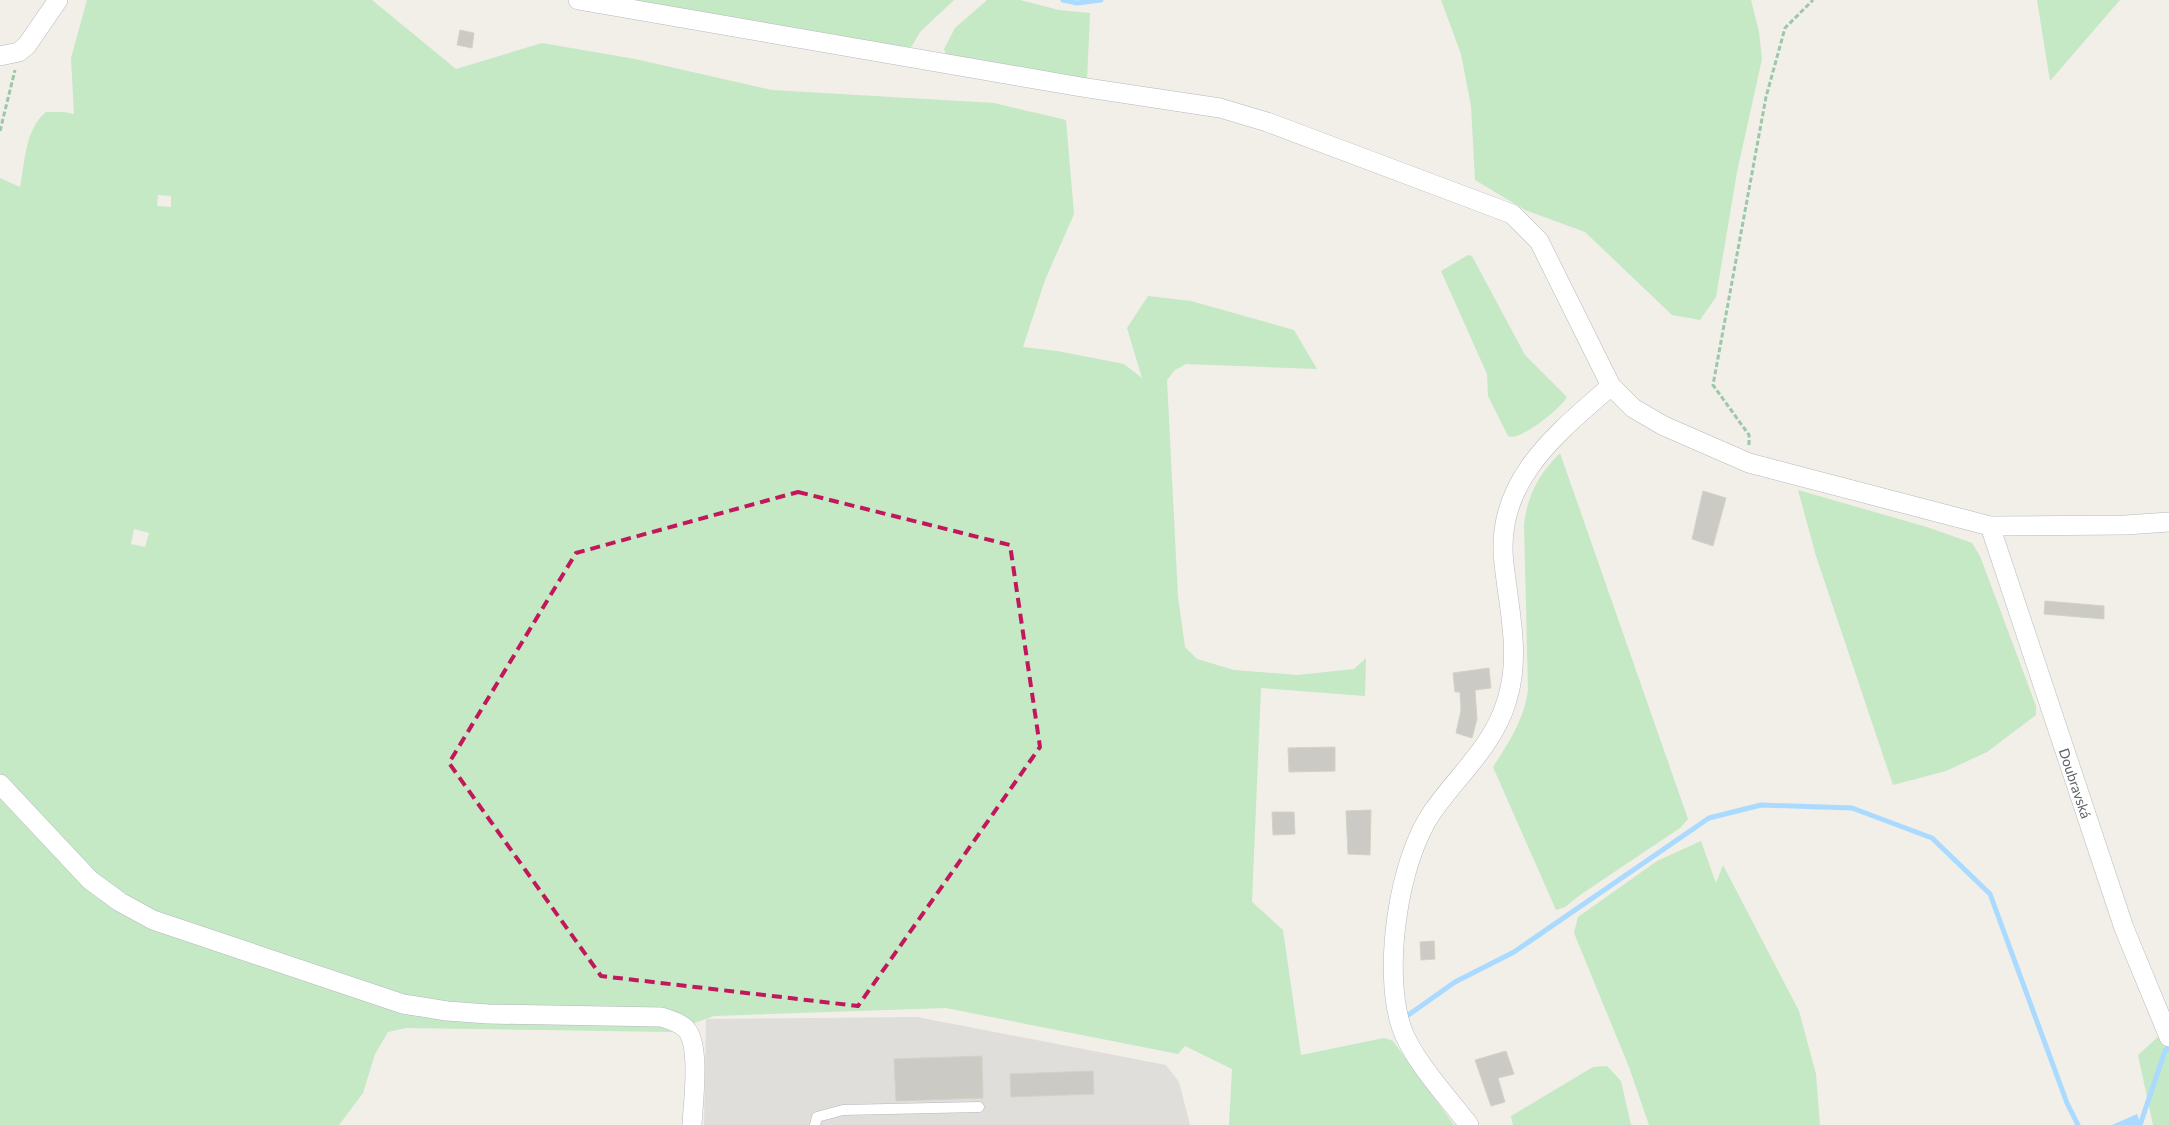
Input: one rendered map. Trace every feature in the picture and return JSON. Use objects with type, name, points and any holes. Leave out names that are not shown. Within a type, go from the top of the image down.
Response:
[{"type":"street","points":[[0,56],[19,52],[58,0]]},
{"type":"street","points":[[578,0],[1081,87],[1220,108],[1267,122],[1512,214],[1538,240],[1611,386],[1633,408],[1664,426],[1749,463],[1990,526],[2126,525],[2169,522]]},
{"type":"street","points":[[1469,1125],[1416,1054],[1402,1031],[1395,1005],[1394,958],[1398,912],[1412,846],[1432,812],[1484,747],[1497,725],[1506,702],[1513,676],[1514,650],[1503,562],[1507,509],[1522,476],[1542,450],[1565,426],[1611,386]]},
{"type":"street","name":"Doubravská","points":[[1990,526],[2124,928],[2169,1037]]},
{"type":"street","points":[[0,784],[90,880],[120,902],[153,920],[403,1004],[447,1011],[661,1017],[678,1023],[687,1030],[694,1049],[692,1125]]},
{"type":"lane","points":[[815,1125],[817,1117],[843,1110],[979,1107]]},
{"type":"path","points":[[1749,463],[1749,435],[1713,384],[1766,97],[1785,28],[1814,0]]},
{"type":"path","points":[[0,131],[19,52]]},
{"type":"highlighted area","points":[[798,492],[1010,545],[1040,747],[858,1006],[601,976],[449,763],[576,553]]},
{"type":"shaded area","points":[[917,1017],[1166,1065],[1179,1082],[1190,1125],[704,1125],[706,1019]]},
{"type":"green space","points":[[87,0],[372,0],[456,69],[542,43],[635,59],[772,90],[994,103],[1066,120],[1074,214],[1045,280],[1023,347],[1057,351],[1124,364],[1142,378],[1127,328],[1148,296],[1191,301],[1294,330],[1317,369],[1186,364],[1175,370],[1167,380],[1178,597],[1185,647],[1197,659],[1234,670],[1297,675],[1354,669],[1366,658],[1365,696],[1261,688],[1252,902],[1283,930],[1301,1055],[1384,1038],[1393,1041],[1454,1125],[1229,1125],[1232,1069],[1185,1046],[1178,1054],[946,1008],[714,1016],[670,1032],[406,1028],[388,1032],[375,1054],[363,1093],[339,1125],[0,1125],[0,178],[20,187],[27,146],[39,119],[46,112],[74,114],[71,58]],"holes":[[[158,195],[171,196],[171,207],[157,206]],[[134,529],[149,533],[145,547],[131,544]]]},
{"type":"green space","points":[[620,0],[954,0],[920,32],[912,46],[903,51]]},
{"type":"green space","points":[[987,0],[1020,0],[1059,10],[1090,13],[1087,80],[947,56],[944,49],[955,28]]},
{"type":"green space","points":[[1441,0],[1751,0],[1759,32],[1762,59],[1737,172],[1716,297],[1700,320],[1672,315],[1585,232],[1525,210],[1475,180],[1471,106],[1461,54]]},
{"type":"green space","points":[[2037,0],[2120,0],[2050,81]]},
{"type":"green space","points":[[1468,255],[1472,256],[1525,355],[1567,397],[1557,409],[1540,423],[1514,436],[1508,436],[1488,396],[1487,374],[1441,271]]},
{"type":"green space","points":[[1560,453],[1688,819],[1680,828],[1565,907],[1556,910],[1493,767],[1510,740],[1519,721],[1528,690],[1524,524],[1528,503],[1540,477]]},
{"type":"green space","points":[[1798,490],[1930,528],[1972,543],[1980,556],[2036,706],[2036,715],[1987,752],[1946,771],[1893,785],[1816,556]]},
{"type":"green space","points":[[1701,841],[1716,883],[1723,865],[1799,1011],[1816,1074],[1820,1125],[1649,1125],[1629,1067],[1574,933],[1578,917],[1657,861]]},
{"type":"green space","points":[[2169,1027],[2169,1125],[2153,1125],[2138,1055]]},
{"type":"green space","points":[[1607,1066],[1621,1081],[1631,1125],[1513,1125],[1511,1116],[1593,1067]]},
{"type":"water","points":[[2137,1114],[2141,1125],[2112,1125]]},
{"type":"building","points":[[460,30],[474,33],[472,48],[457,45]]},
{"type":"building","points":[[1703,491],[1726,498],[1713,546],[1692,539]]},
{"type":"building","points":[[2045,601],[2104,606],[2104,619],[2044,614]]},
{"type":"building","points":[[1489,668],[1491,688],[1475,690],[1477,719],[1472,738],[1456,733],[1461,710],[1460,692],[1455,692],[1453,673]]},
{"type":"building","points":[[1335,747],[1335,771],[1289,772],[1288,748]]},
{"type":"building","points":[[1371,810],[1370,855],[1348,854],[1346,811]]},
{"type":"building","points":[[1272,812],[1294,812],[1295,834],[1273,835]]},
{"type":"building","points":[[1434,941],[1435,959],[1421,960],[1420,942]]},
{"type":"building","points":[[1506,1051],[1514,1074],[1498,1078],[1505,1102],[1491,1106],[1475,1060]]},
{"type":"building","points":[[982,1056],[983,1098],[896,1101],[894,1059]]},
{"type":"building","points":[[1093,1071],[1094,1094],[1011,1097],[1010,1074]]},
{"type":"waterway","points":[[1063,0],[1077,3],[1101,0]]},
{"type":"waterway","points":[[1404,1018],[1455,982],[1514,952],[1709,818],[1761,805],[1852,808],[1932,838],[1990,894],[2067,1103],[2078,1125]]},
{"type":"waterway","points":[[2140,1125],[2165,1051],[2169,1047]]}]
